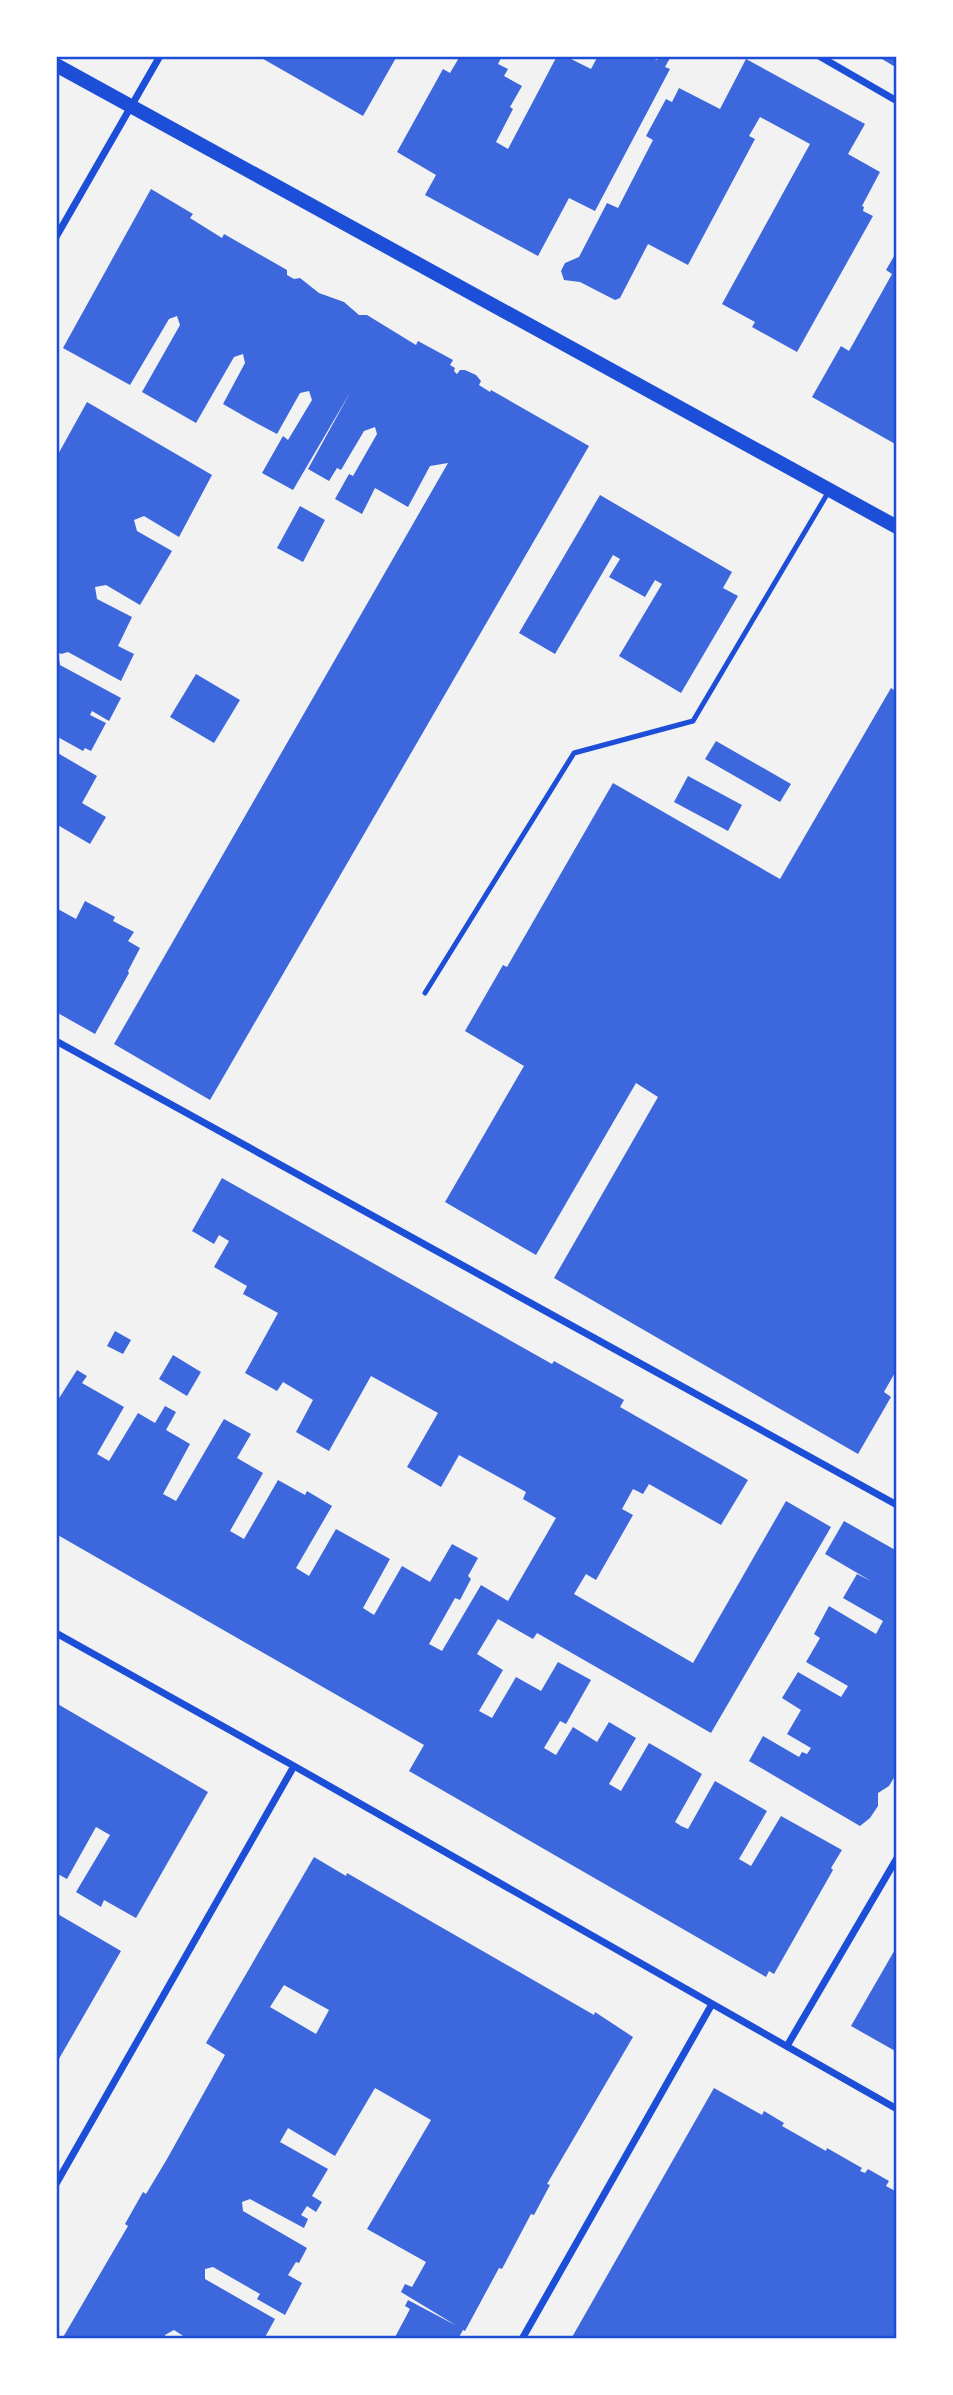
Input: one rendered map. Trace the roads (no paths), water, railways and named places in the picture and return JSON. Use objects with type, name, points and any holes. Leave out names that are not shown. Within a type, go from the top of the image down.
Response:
[{"type":"main road","points":[[56,65],[897,527]]},
{"type":"street","points":[[56,237],[160,56]]},
{"type":"street","points":[[819,56],[897,101]]},
{"type":"street","points":[[56,1041],[897,1505]]},
{"type":"street","points":[[56,1633],[897,2109]]},
{"type":"street","points":[[56,2183],[294,1766]]},
{"type":"street","points":[[787,2046],[897,1858]]},
{"type":"street","points":[[522,2339],[712,2004]]},
{"type":"lane","points":[[425,993],[574,753],[693,721],[830,490]]}]
